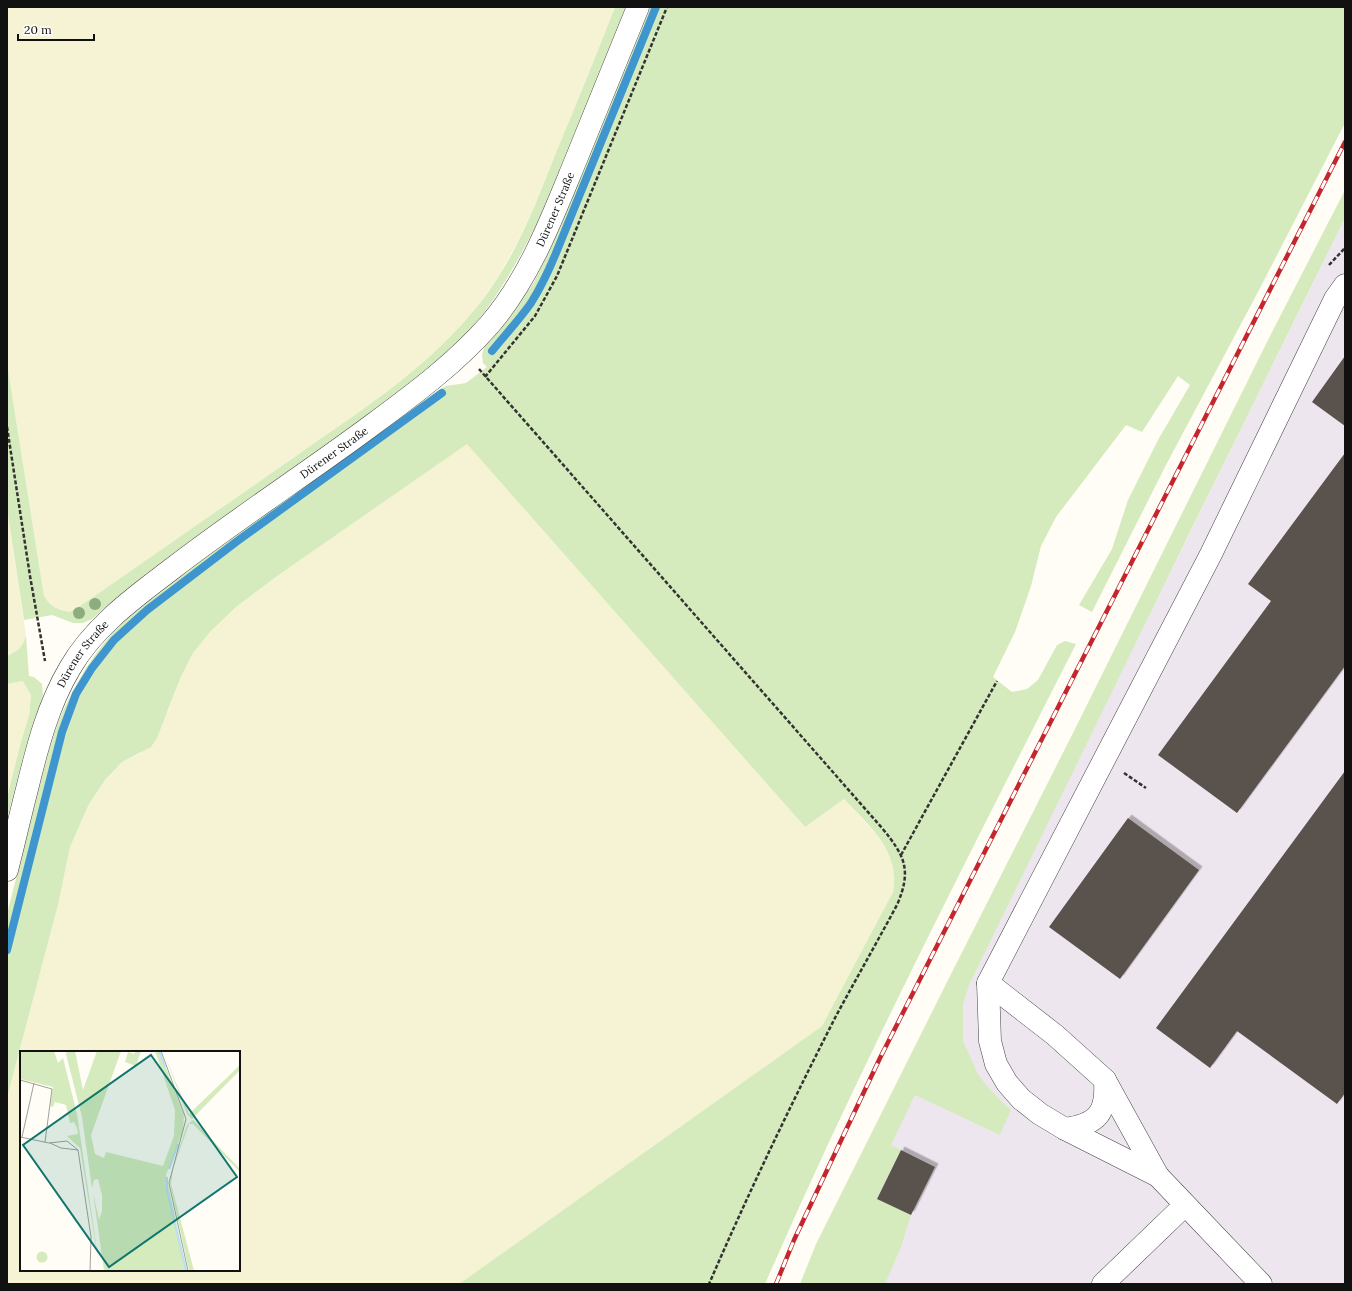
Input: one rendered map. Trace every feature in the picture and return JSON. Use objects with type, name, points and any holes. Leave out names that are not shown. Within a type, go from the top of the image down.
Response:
[{"type":"street","name":"Dürener Straße","points":[[7,870],[43,730],[70,666],[106,623],[128,602],[198,548],[421,389],[464,352],[488,326],[503,308],[521,282],[544,236],[638,7]]},
{"type":"street","points":[[1158,1176],[1065,1129],[1040,1114],[1022,1099],[1007,1083],[996,1064],[990,1041],[988,983],[1208,561],[1335,299],[1345,285]]},
{"type":"street","points":[[988,983],[1055,1035],[1105,1080],[1158,1176],[1261,1284]]},
{"type":"street","points":[[1065,1129],[1086,1125],[1096,1118],[1103,1108],[1106,1096],[1105,1080]]},
{"type":"street","points":[[1103,1284],[1185,1205]]},
{"type":"path","points":[[485,377],[882,828],[901,855],[905,870],[903,892],[897,905],[836,1016],[765,1161],[709,1284]]},
{"type":"path","points":[[7,427],[45,661]]},
{"type":"path","points":[[901,855],[997,681]]},
{"type":"shaded area","points":[[7,7],[615,7],[541,191],[520,237],[497,279],[471,315],[442,347],[411,373],[363,409],[70,612],[51,606],[44,596],[7,363]]},
{"type":"shaded area","points":[[1345,218],[1345,1284],[825,1284],[840,1248],[1070,776]]},
{"type":"shaded area","points":[[467,443],[805,827],[844,799],[878,836],[889,854],[894,868],[895,881],[893,892],[822,1026],[459,1284],[7,1284],[7,1098],[59,901],[70,847],[89,804],[105,780],[122,762],[141,753],[168,711],[180,679],[193,653],[210,632],[236,607],[280,574]]},
{"type":"shaded area","points":[[7,508],[26,636],[24,644],[16,652],[7,656]]},
{"type":"shaded area","points":[[24,681],[31,695],[29,715],[7,798],[7,684]]},
{"type":"green space","points":[[615,7],[627,7],[538,221],[503,285],[482,315],[458,342],[398,393],[202,532],[148,572],[92,619],[83,623],[73,623],[52,615],[24,620],[7,508],[7,363],[44,596],[49,603],[55,607],[70,612],[377,399],[430,356],[454,333],[477,307],[497,279],[530,218]]},
{"type":"green space","points":[[649,7],[1345,7],[1345,123],[1258,292],[1166,465],[1092,612],[1079,605],[1112,549],[1128,500],[1158,440],[1190,385],[1178,376],[1142,432],[1126,425],[1056,517],[1041,546],[1031,586],[1015,632],[993,677],[1012,692],[1027,689],[1038,680],[1057,645],[1065,641],[1076,644],[877,1041],[801,1203],[765,1284],[459,1284],[822,1026],[893,892],[894,877],[888,852],[881,840],[873,829],[844,799],[805,827],[467,444],[280,574],[236,607],[210,632],[193,653],[180,679],[157,738],[151,747],[122,762],[105,780],[89,804],[70,847],[59,901],[7,1098],[7,914],[52,737],[72,692],[89,664],[120,625],[176,578],[440,389],[446,386],[466,383],[487,367],[483,363],[482,356],[484,347],[500,330],[534,282],[551,247]]},
{"type":"green space","points":[[1345,190],[1345,218],[969,985],[963,1004],[963,1041],[978,1074],[987,1086],[1011,1110],[1000,1135],[915,1095],[891,1145],[901,1150],[877,1198],[911,1215],[901,1247],[885,1284],[800,1284],[816,1244],[1074,731],[1269,338]]},
{"type":"green space","points":[[26,636],[29,676],[34,677],[42,684],[43,695],[23,757],[7,819],[7,798],[29,715],[31,695],[23,681],[7,684],[7,656],[20,648]]},
{"type":"building","points":[[1345,356],[1345,426],[1312,402]]},
{"type":"building","points":[[1345,453],[1345,666],[1237,813],[1158,755],[1271,601],[1248,584]]},
{"type":"building","points":[[1345,771],[1345,1093],[1337,1104],[1237,1031],[1210,1068],[1156,1028]]},
{"type":"building","points":[[1128,818],[1199,870],[1120,979],[1049,927]]},
{"type":"building","points":[[901,1150],[935,1167],[911,1215],[877,1199]]},
{"type":"waterway","points":[[492,351],[531,303],[548,272],[656,7]]},
{"type":"waterway","points":[[7,950],[62,732],[76,694],[92,668],[114,640],[147,610],[236,542],[442,393]]},
{"type":"railway","points":[[776,1284],[794,1240],[880,1058],[1345,142]]}]
